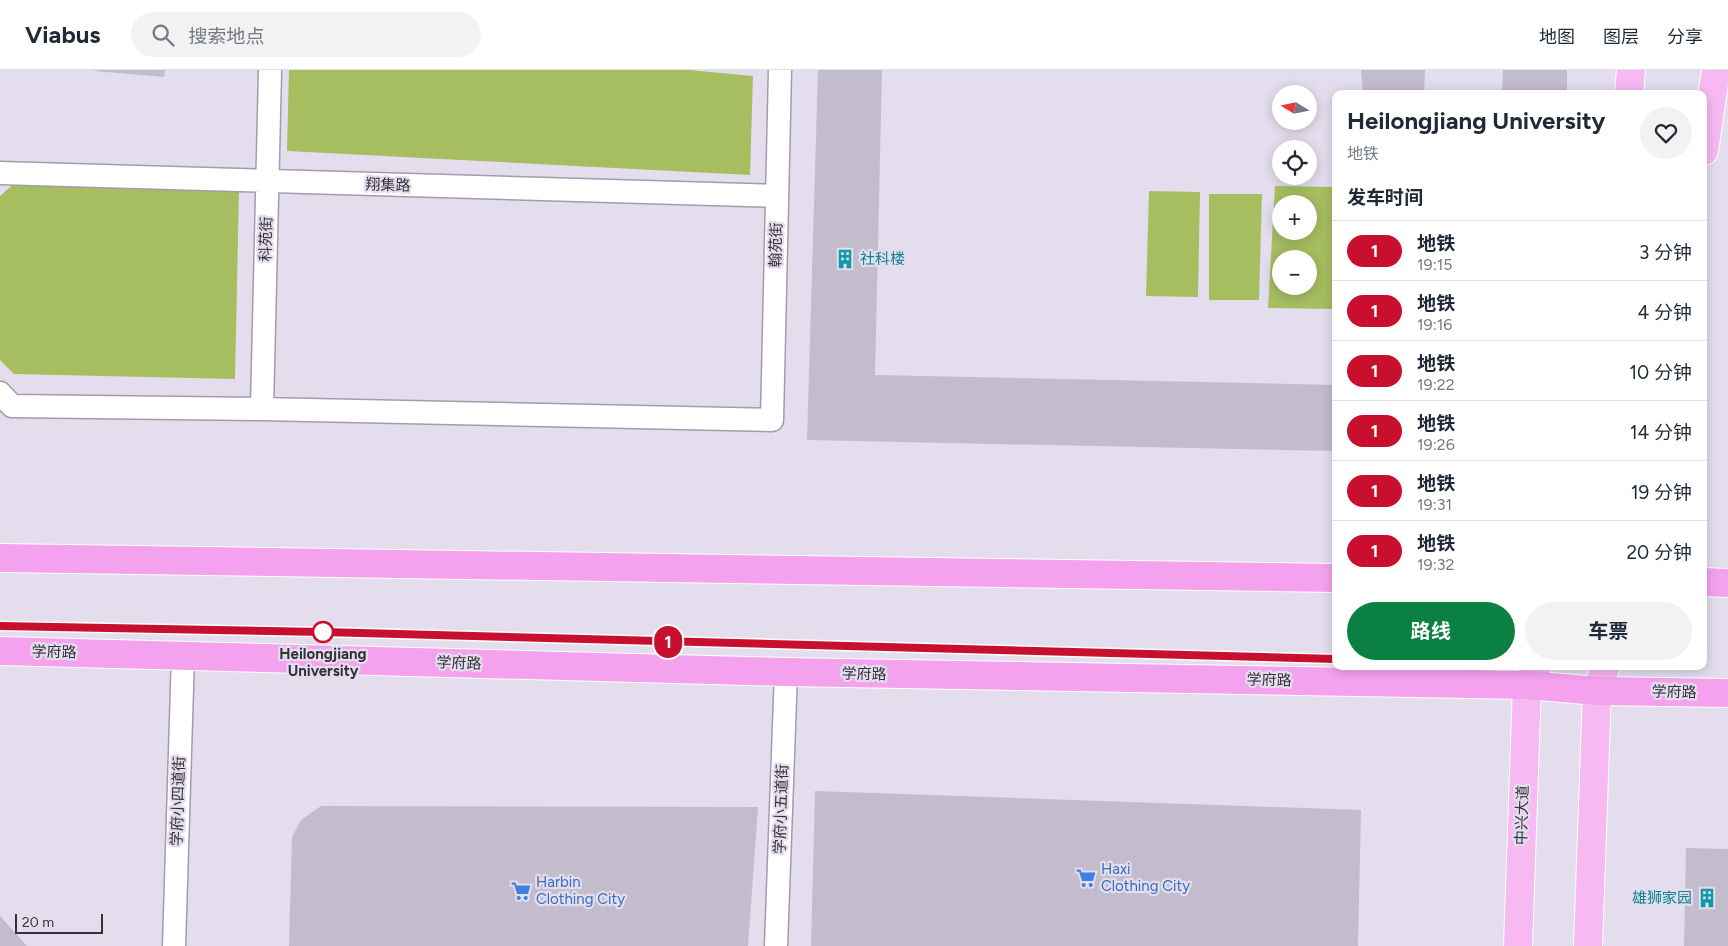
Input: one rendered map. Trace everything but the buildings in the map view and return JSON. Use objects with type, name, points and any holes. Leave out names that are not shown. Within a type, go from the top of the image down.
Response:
[{"type":"highway","points":[[0,558],[1332,578]]},
{"type":"highway","points":[[1707,582],[1728,583]]},
{"type":"highway","name":"学府路","points":[[0,651],[786,672],[1532,675],[1602,679],[1728,693]]},
{"type":"main road","points":[[1629,90],[1631,70]]},
{"type":"main road","points":[[1707,131],[1716,70]]},
{"type":"main road","name":"中兴大道","points":[[1518,946],[1532,675]]},
{"type":"main road","points":[[1588,946],[1602,679]]},
{"type":"street","name":"科苑街","points":[[262,409],[270,70]]},
{"type":"street","name":"翰苑街","points":[[262,409],[772,420],[780,70]]},
{"type":"street","name":"翔集路","points":[[0,173],[777,196]]},
{"type":"street","points":[[0,394],[12,406],[262,409]]},
{"type":"street","name":"学府小四道街","points":[[174,946],[183,655]]},
{"type":"street","name":"学府小五道街","points":[[776,946],[786,672]]},
{"type":"green space","points":[[289,70],[689,70],[753,76],[750,175],[287,151]]},
{"type":"green space","points":[[15,183],[239,190],[235,379],[14,374],[0,360],[0,196]]},
{"type":"green space","points":[[1275,186],[1332,187],[1332,309],[1268,308],[1272,238],[1272,240],[1317,240],[1317,195],[1274,195]]},
{"type":"green space","points":[[1149,191],[1200,192],[1198,297],[1146,296]]},
{"type":"green space","points":[[1209,194],[1262,194],[1259,300],[1209,300]]},
{"type":"metro line","name":"1","points":[[0,626],[323,632],[1332,659]]},
{"type":"place","name":"社科楼","points":[[845,259]]},
{"type":"place","name":"Heilongjiang University","points":[[323,632]]},
{"type":"place","name":"Haxi Clothing City","points":[[1086,878]]},
{"type":"place","name":"Harbin Clothing City","points":[[521,891]]},
{"type":"place","name":"雄狮家园","points":[[1707,898]]}]
